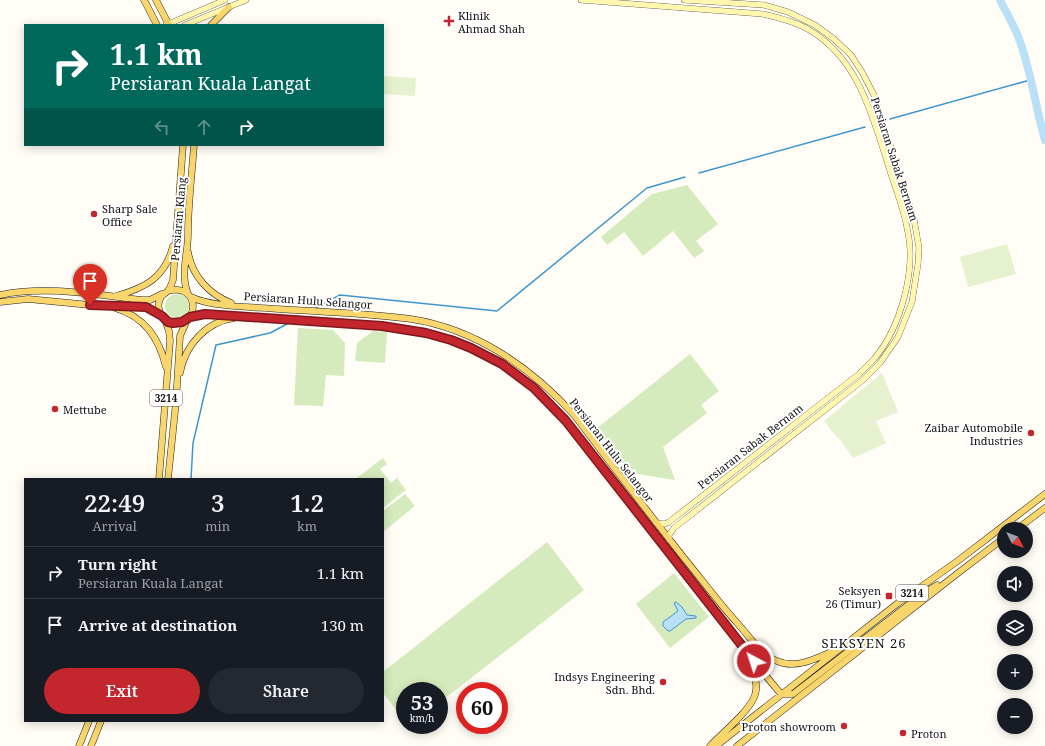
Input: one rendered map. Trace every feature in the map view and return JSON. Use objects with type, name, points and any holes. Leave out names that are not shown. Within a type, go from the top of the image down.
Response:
[{"type":"main road","points":[[144,0],[156,24]]},
{"type":"main road","points":[[156,0],[167,24]]},
{"type":"main road","points":[[212,24],[230,6]]},
{"type":"main road","name":"Persiaran Klang","points":[[166,292],[173,280],[175,264],[183,146]]},
{"type":"main road","name":"Persiaran Klang","points":[[190,296],[186,287],[184,269],[194,146]]},
{"type":"main road","points":[[188,234],[188,252],[190,261],[195,272],[205,286],[216,296],[232,304],[262,308]]},
{"type":"main road","points":[[112,297],[131,292],[157,276],[167,262],[176,235]]},
{"type":"main road","points":[[0,295],[13,292],[44,290],[150,300],[166,292],[179,289],[190,296],[193,307],[188,318],[178,323],[173,323],[146,307],[107,306],[28,299],[0,302]]},
{"type":"main road","points":[[163,317],[159,302],[166,292]]},
{"type":"main road","name":"Persiaran Hulu Selangor","points":[[190,296],[206,303],[262,308],[354,313],[412,319],[431,323],[458,332],[493,348],[524,369],[561,401],[575,416],[656,523],[724,608],[762,650],[776,661],[786,664],[798,664],[838,649]]},
{"type":"main road","points":[[107,306],[127,313],[151,332],[161,349],[168,373]]},
{"type":"main road","name":"Persiaran Hulu Selangor","points":[[188,318],[205,314],[382,326],[426,333],[451,340],[471,348],[502,364],[534,388],[566,421],[744,650],[781,694]]},
{"type":"main road","name":"3214","points":[[159,478],[168,373],[169,331],[163,317]]},
{"type":"main road","points":[[176,402],[183,360],[197,338],[205,330],[216,323],[227,319],[260,317]]},
{"type":"main road","name":"3214","points":[[168,478],[176,402],[180,336],[188,318]]},
{"type":"main road","name":"3214","points":[[716,746],[898,603],[959,560],[1045,494]]},
{"type":"main road","points":[[1026,522],[1045,508]]},
{"type":"main road","name":"3214","points":[[736,746],[997,543]]},
{"type":"main road","points":[[781,694],[793,694],[921,595],[958,573]]},
{"type":"main road","points":[[710,746],[748,707],[755,694],[756,682],[752,667],[744,650]]},
{"type":"main road","points":[[79,746],[89,722]]},
{"type":"main road","points":[[91,746],[101,722]]},
{"type":"street","points":[[169,24],[225,0]]},
{"type":"street","points":[[187,24],[246,0]]},
{"type":"street","name":"Persiaran Sabak Bernam","points":[[581,0],[763,14],[785,19],[811,31],[829,45],[844,61],[863,92],[908,228],[910,258],[909,272],[903,300],[893,329],[874,358],[859,374],[669,522],[665,524],[656,523]]},
{"type":"street","name":"Persiaran Sabak Bernam","points":[[669,539],[669,535],[674,528],[863,380],[880,363],[898,337],[912,302],[918,264],[918,248],[914,219],[874,95],[862,72],[851,56],[834,39],[815,25],[788,12],[764,5],[684,0]]},
{"type":"street","points":[[903,300],[912,302]]},
{"type":"green space","points":[[384,76],[416,78],[415,96],[384,94]]},
{"type":"green space","points":[[687,185],[718,224],[696,241],[704,251],[694,258],[673,231],[643,256],[624,232],[607,245],[601,237],[652,194]]},
{"type":"green space","points":[[1007,244],[1016,274],[968,287],[960,257]]},
{"type":"green space","points":[[177,294],[186,297],[189,306],[186,315],[177,318],[168,315],[165,306],[168,297]]},
{"type":"green space","points":[[298,328],[333,330],[345,343],[344,376],[326,375],[323,406],[294,405]]},
{"type":"green space","points":[[373,331],[387,332],[385,363],[355,361],[357,343]]},
{"type":"green space","points":[[690,354],[719,391],[701,405],[707,413],[663,447],[675,480],[631,473],[596,429]]},
{"type":"green space","points":[[882,373],[898,412],[876,421],[886,443],[853,458],[824,421]]},
{"type":"green space","points":[[383,458],[387,464],[380,469],[391,483],[397,478],[406,490],[384,507],[384,478],[357,478]]},
{"type":"green space","points":[[405,494],[415,506],[384,531],[384,510]]},
{"type":"green space","points":[[547,542],[584,590],[466,682],[456,682],[456,690],[448,696],[448,682],[396,682],[396,710],[384,694],[384,671]]},
{"type":"green space","points":[[674,573],[709,617],[670,648],[636,604]]},
{"type":"water","points":[[676,602],[682,607],[687,615],[696,616],[696,618],[686,619],[668,631],[663,626],[663,622],[678,611],[674,603]]},
{"type":"waterway","points":[[1000,0],[1016,32],[1022,49],[1030,74],[1045,140]]},
{"type":"waterway","points":[[890,119],[1030,80]]},
{"type":"waterway","points":[[699,173],[865,127]]},
{"type":"waterway","points":[[314,309],[340,295],[497,311],[647,188],[685,177]]},
{"type":"waterway","points":[[191,478],[193,443],[216,345],[270,333],[287,324]]},
{"type":"place","name":"Klinik Ahmad Shah","points":[[449,21]]},
{"type":"place","name":"Sharp Sale Office","points":[[94,214]]},
{"type":"place","name":"Mettube","points":[[55,409]]},
{"type":"place","name":"Zaibar Automobile Industries","points":[[1031,433]]},
{"type":"place","name":"Seksyen 26 (Timur)","points":[[889,596]]},
{"type":"place","name":"Indsys Engineering Sdn. Bhd.","points":[[663,682]]},
{"type":"place","name":"Proton showroom","points":[[844,726]]},
{"type":"place","name":"Proton","points":[[903,733]]},
{"type":"district","name":"SEKSYEN 26","points":[[864,643]]},
{"type":"route","points":[[90,305],[146,307],[162,316],[168,322],[173,323],[182,322],[190,317],[205,314],[382,326],[426,333],[451,340],[471,348],[502,364],[534,388],[566,421],[718,617],[754,661]]}]
